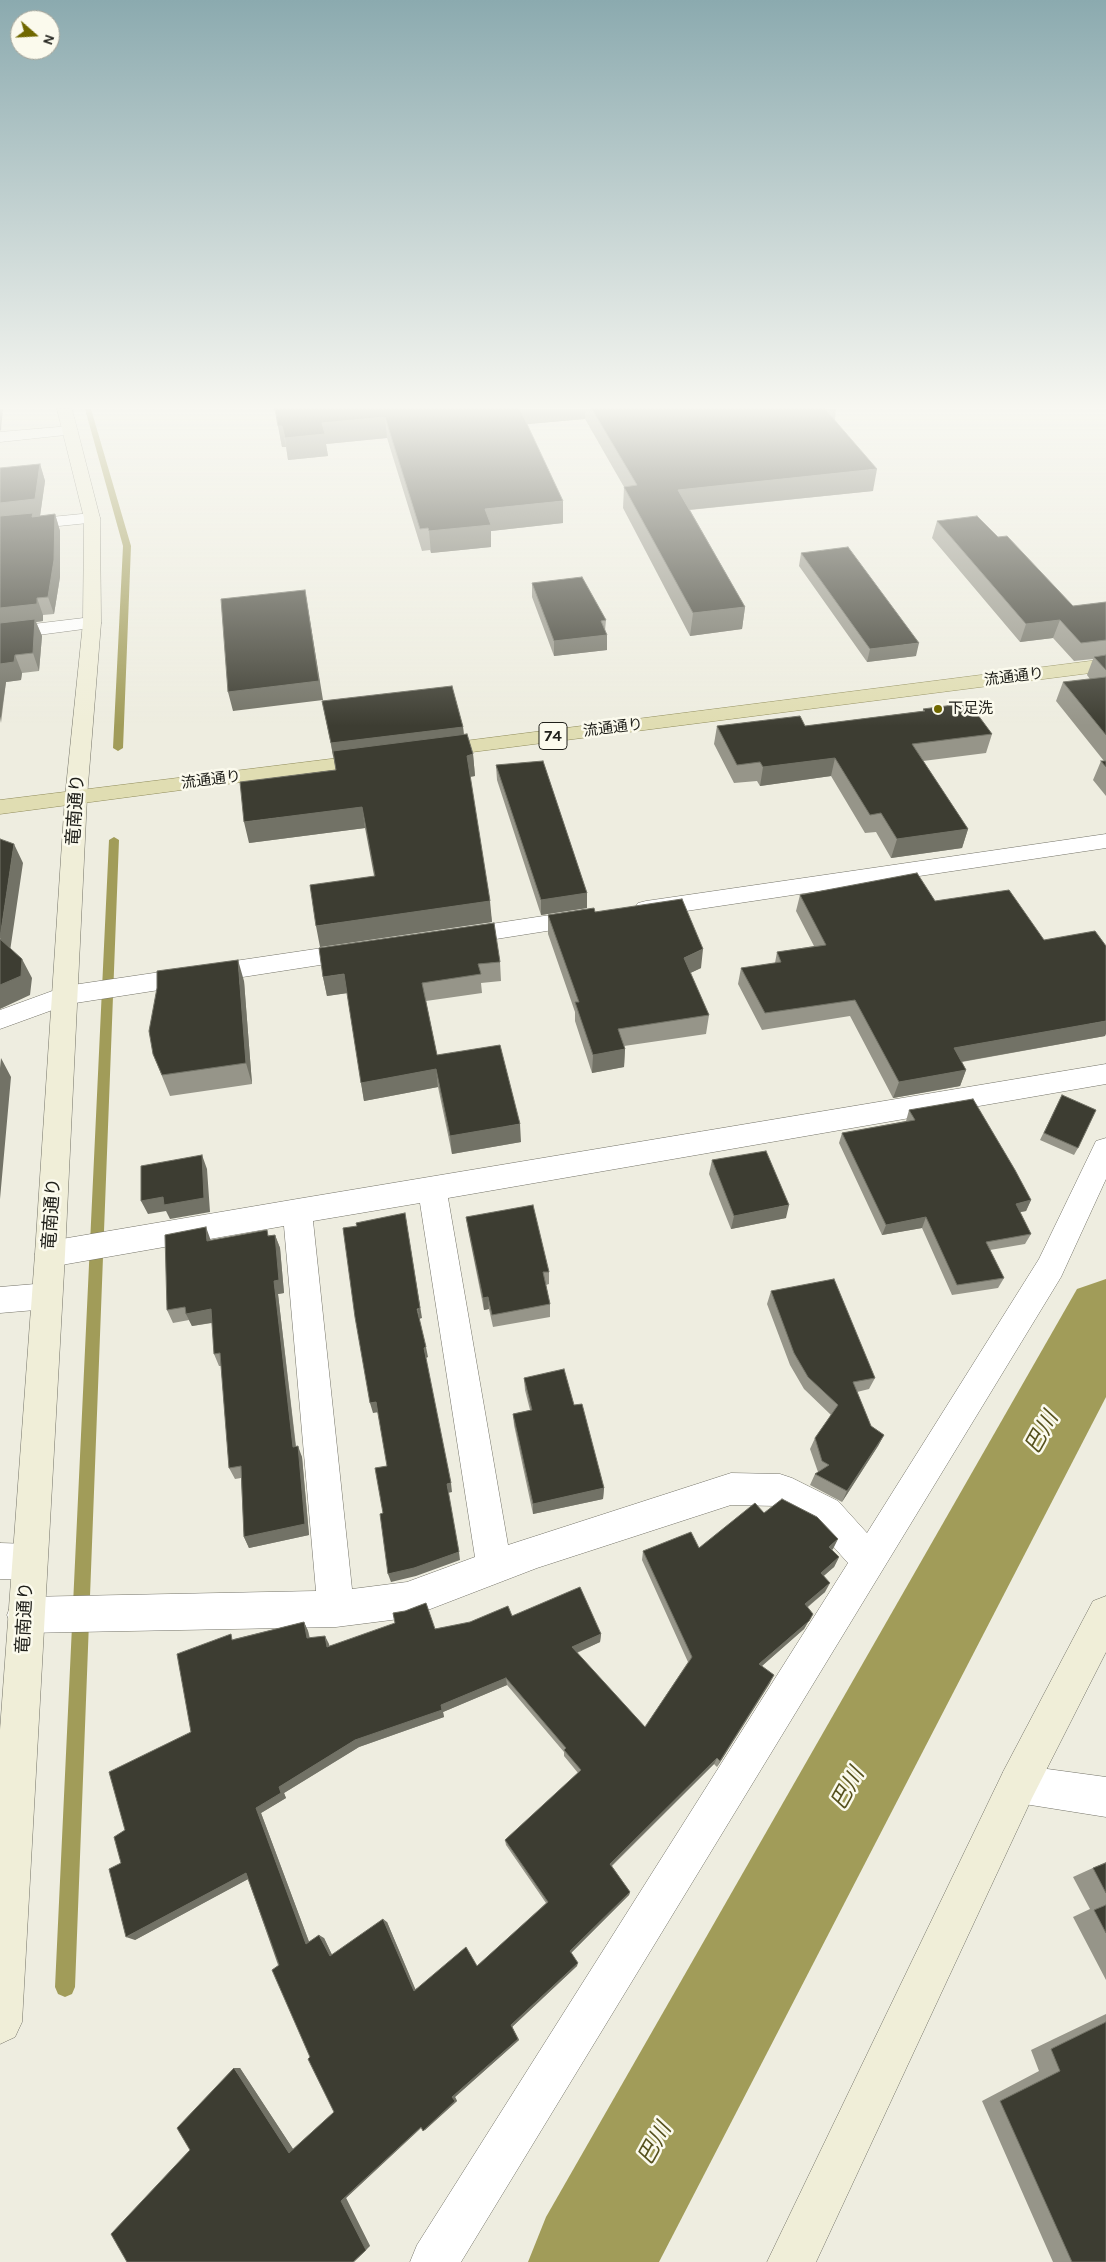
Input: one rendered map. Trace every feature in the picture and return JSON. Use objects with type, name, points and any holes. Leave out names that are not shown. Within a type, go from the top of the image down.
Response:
[{"type":"main road","name":"流通通り","points":[[416,754],[1106,665]]},
{"type":"main road","name":"流通通り","points":[[0,807],[387,757]]},
{"type":"street","name":"竜南通り","points":[[0,2022],[3,1944],[25,1616],[14,1561],[47,1296],[66,995],[76,797],[92,624],[91,515]]},
{"type":"street","points":[[0,527],[92,518]]},
{"type":"street","points":[[0,634],[92,624]]},
{"type":"street","points":[[439,940],[1106,841]]},
{"type":"street","points":[[0,1020],[66,995],[380,949]]},
{"type":"street","points":[[50,1254],[1106,1074]]},
{"type":"street","points":[[434,2262],[1050,1268],[1106,1149]]},
{"type":"street","points":[[432,1188],[494,1567]]},
{"type":"street","points":[[297,1211],[336,1609]]},
{"type":"street","points":[[0,1300],[47,1296]]},
{"type":"street","points":[[25,1616],[336,1609],[407,1600],[537,1551],[731,1488],[780,1490],[826,1513],[868,1560]]},
{"type":"street","points":[[791,2262],[1018,1784],[1106,1614]]},
{"type":"street","points":[[1018,1784],[1106,1797]]},
{"type":"building","points":[[33,515],[32,517],[55,515],[54,560],[48,597],[37,598],[37,604],[0,608],[0,516]]},
{"type":"building","points":[[415,515],[487,515],[491,525],[429,531],[428,528],[420,529]]},
{"type":"building","points":[[639,515],[692,515],[745,607],[693,613]]},
{"type":"building","points":[[977,516],[998,537],[1007,536],[1073,606],[1106,602],[1106,640],[1081,643],[1060,620],[1026,624],[937,521]]},
{"type":"building","points":[[848,547],[919,643],[870,649],[801,553]]},
{"type":"building","points":[[582,577],[606,620],[601,621],[607,635],[554,641],[532,583]]},
{"type":"building","points":[[305,590],[319,681],[228,692],[221,599]]},
{"type":"building","points":[[35,619],[33,653],[15,655],[14,662],[0,664],[0,623]]},
{"type":"building","points":[[1106,655],[1106,670],[1094,657]]},
{"type":"building","points":[[1106,677],[1106,735],[1063,682]]},
{"type":"building","points":[[452,686],[463,727],[331,743],[322,701]]},
{"type":"building","points":[[969,703],[992,734],[912,744],[968,829],[897,839],[881,813],[870,815],[835,758],[763,767],[760,762],[737,765],[717,726],[800,716],[805,726],[925,711],[923,709]]},
{"type":"building","points":[[467,734],[473,754],[467,756],[490,901],[316,926],[310,885],[375,876],[362,807],[244,822],[240,782],[336,770],[333,751]]},
{"type":"building","points":[[543,761],[587,893],[541,900],[496,765]]},
{"type":"building","points":[[0,839],[14,844],[0,938]]},
{"type":"building","points":[[917,873],[935,901],[1009,890],[1044,940],[1095,931],[1106,946],[1106,1021],[954,1048],[966,1070],[899,1082],[855,1000],[765,1013],[741,968],[781,962],[777,952],[826,945],[800,895]]},
{"type":"building","points":[[682,899],[703,949],[684,958],[709,1015],[618,1029],[625,1049],[593,1055],[575,1002],[579,1002],[548,915],[594,908],[595,912]]},
{"type":"building","points":[[494,923],[500,962],[478,964],[481,974],[422,983],[437,1055],[500,1045],[520,1124],[450,1136],[436,1069],[361,1083],[344,974],[323,977],[319,948]]},
{"type":"building","points":[[0,939],[22,959],[21,976],[0,985]]},
{"type":"building","points":[[238,960],[246,1063],[162,1075],[153,1054],[149,1031],[157,988],[157,971]]},
{"type":"building","points":[[1062,1095],[1096,1110],[1078,1148],[1044,1133]]},
{"type":"building","points":[[973,1099],[1031,1200],[1016,1204],[1031,1234],[986,1242],[1004,1278],[957,1285],[926,1217],[886,1225],[842,1133],[915,1120],[909,1110]]},
{"type":"building","points":[[766,1151],[789,1205],[734,1216],[712,1160]]},
{"type":"building","points":[[202,1155],[204,1198],[164,1205],[163,1197],[141,1201],[141,1166]]},
{"type":"building","points":[[533,1205],[549,1272],[543,1272],[550,1304],[492,1315],[488,1297],[483,1298],[466,1217]]},
{"type":"building","points":[[405,1213],[420,1308],[417,1309],[426,1347],[424,1348],[451,1483],[447,1484],[459,1552],[414,1568],[388,1574],[380,1514],[383,1513],[375,1468],[387,1466],[376,1402],[370,1403],[355,1317],[343,1228],[357,1226],[356,1223]]},
{"type":"building","points":[[206,1227],[207,1241],[267,1230],[268,1236],[275,1235],[279,1280],[274,1281],[293,1447],[298,1446],[305,1524],[244,1537],[241,1466],[229,1468],[220,1353],[214,1354],[211,1309],[186,1314],[185,1307],[167,1310],[165,1235]]},
{"type":"building","points":[[834,1279],[875,1378],[853,1382],[871,1426],[884,1435],[847,1491],[815,1474],[829,1465],[822,1461],[815,1438],[838,1405],[808,1377],[794,1353],[771,1291]]},
{"type":"building","points":[[564,1369],[574,1405],[582,1404],[604,1488],[533,1504],[513,1414],[532,1410],[524,1378]]},
{"type":"building","points":[[782,1499],[817,1517],[838,1539],[829,1547],[839,1557],[821,1573],[830,1583],[805,1604],[813,1614],[809,1621],[759,1664],[774,1675],[720,1761],[717,1758],[610,1864],[630,1892],[570,1951],[578,1963],[511,2025],[518,2039],[452,2097],[455,2101],[423,2131],[421,2127],[341,2201],[366,2250],[353,2262],[127,2262],[111,2234],[190,2150],[177,2128],[234,2068],[289,2153],[334,2112],[308,2059],[310,2057],[272,1970],[279,1965],[246,1873],[126,1937],[109,1869],[121,1863],[114,1837],[125,1830],[109,1772],[191,1732],[177,1654],[231,1634],[232,1640],[304,1622],[307,1638],[325,1636],[327,1647],[395,1623],[393,1613],[405,1611],[426,1603],[435,1629],[470,1622],[508,1606],[512,1616],[580,1587],[601,1634],[572,1647],[645,1727],[692,1657],[643,1551],[691,1532],[699,1548],[755,1503],[764,1513]],"holes":[[[506,1678],[566,1748],[564,1750],[581,1770],[505,1840],[548,1902],[477,1966],[466,1947],[414,1991],[383,1919],[330,1956],[319,1935],[306,1944],[256,1808],[281,1793],[279,1787],[355,1740],[442,1710],[441,1705]]]},
{"type":"building","points":[[1106,1863],[1106,1893],[1093,1868]]},
{"type":"building","points":[[1106,1905],[1106,1933],[1094,1910]]},
{"type":"building","points":[[1106,2022],[1106,2262],[1072,2262],[1000,2101],[1060,2071],[1051,2049]]},
{"type":"waterway","points":[[118,515],[127,546],[118,748]]},
{"type":"waterway","points":[[65,1987],[114,840]]},
{"type":"waterway","name":"巴川","points":[[591,2262],[1106,1315]]},
{"type":"place","name":"下足洗","points":[[938,709]]}]
